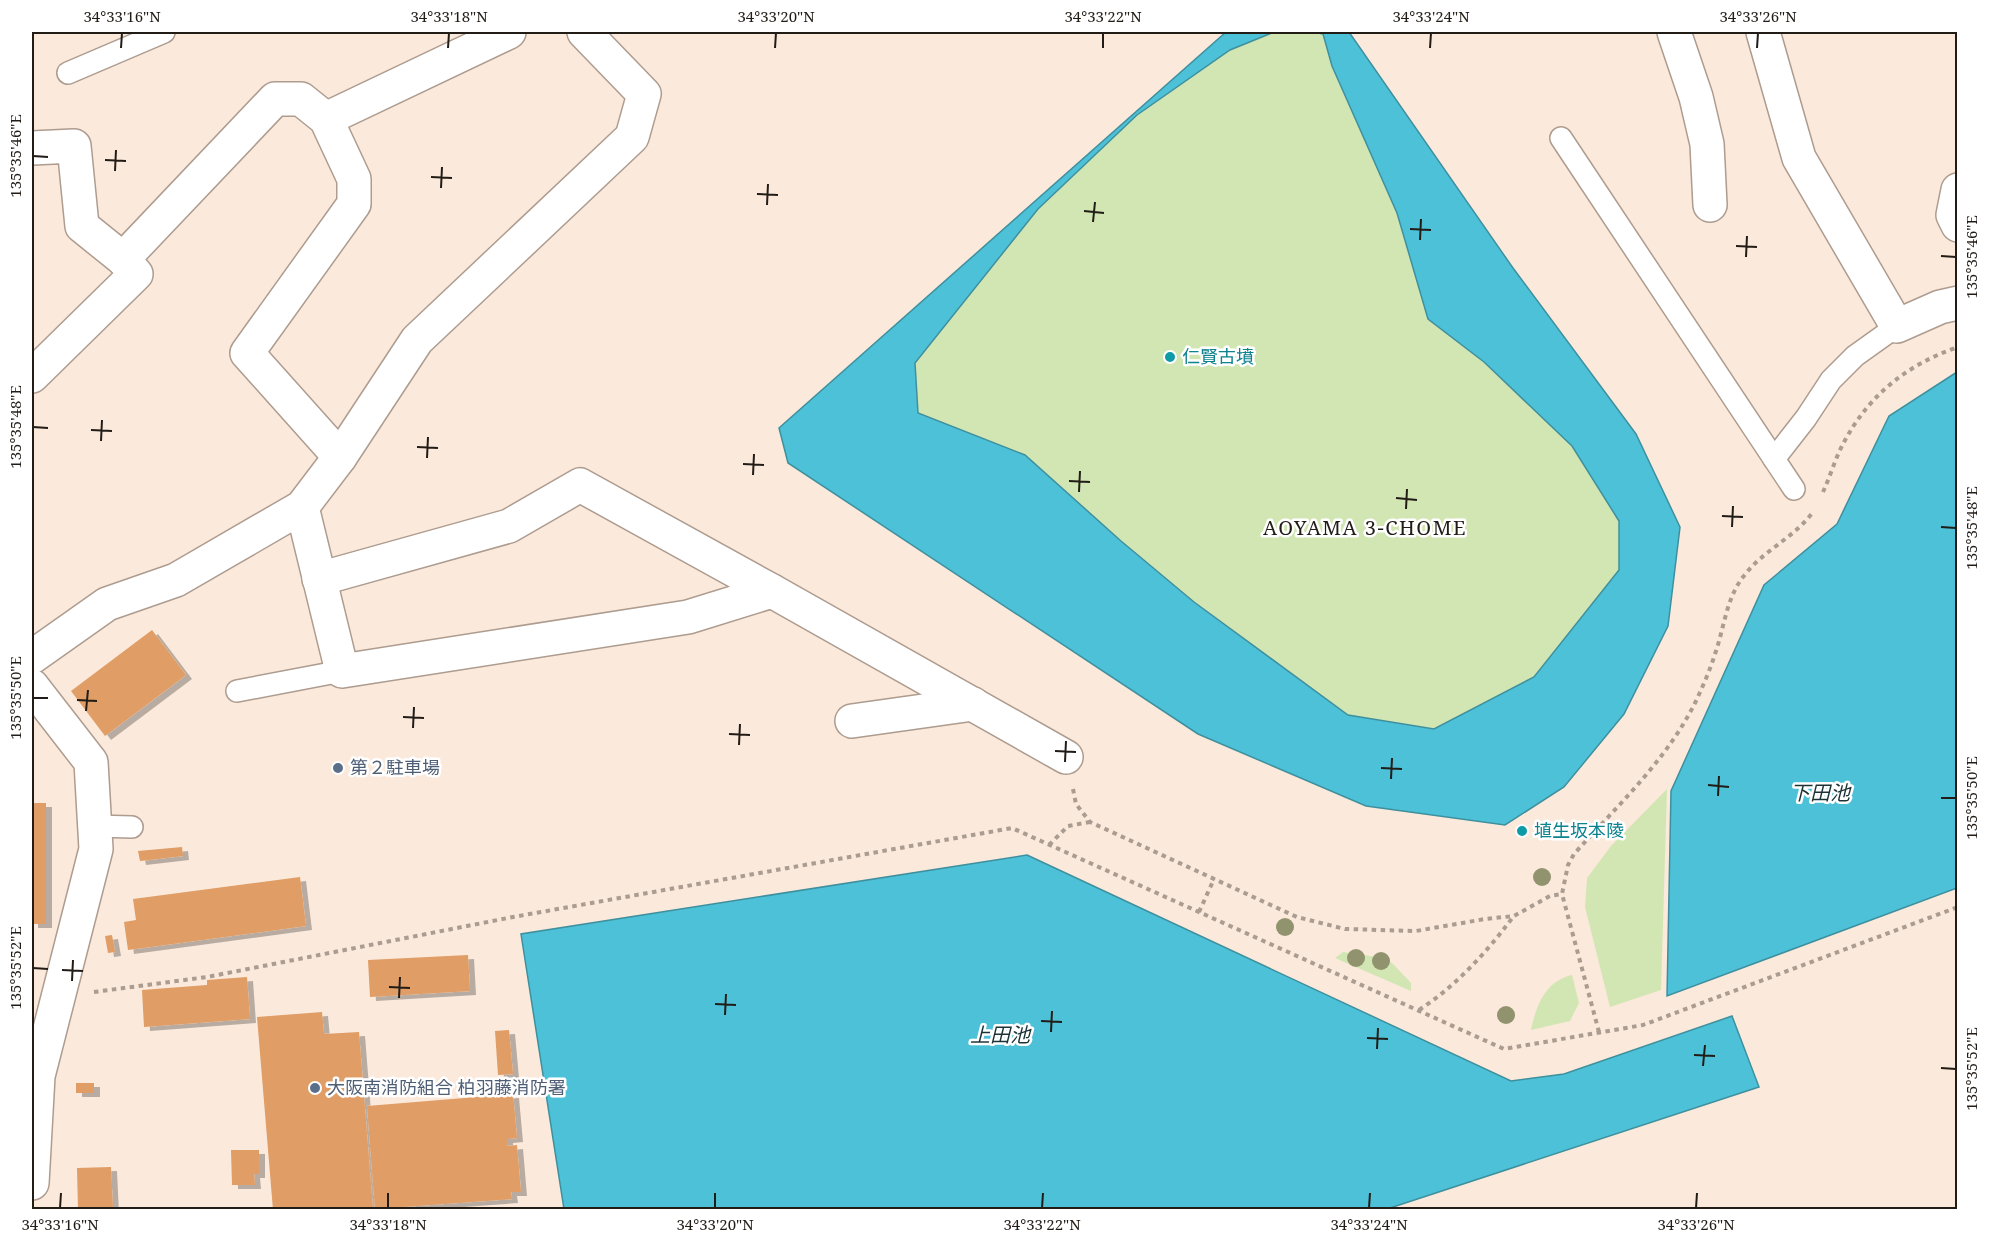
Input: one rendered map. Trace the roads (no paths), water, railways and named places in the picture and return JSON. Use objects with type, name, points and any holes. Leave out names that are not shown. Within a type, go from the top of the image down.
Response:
[{"type":"street","points":[[326,119],[509,32]]},
{"type":"street","points":[[32,657],[107,604],[176,580],[302,507],[340,457],[417,340],[632,137],[644,94],[584,32]]},
{"type":"street","points":[[1674,32],[1696,97],[1707,144],[1710,205]]},
{"type":"street","points":[[1762,32],[1799,158],[1897,326],[1958,303]]},
{"type":"street","points":[[123,260],[275,99],[301,99],[326,119],[354,178],[354,204],[248,353],[340,457]]},
{"type":"street","points":[[32,148],[74,146],[82,226],[123,260],[136,274],[32,376]]},
{"type":"street","points":[[1958,189],[1953,215],[1958,225]]},
{"type":"street","points":[[319,579],[509,526],[580,485],[1066,757]]},
{"type":"street","points":[[302,507],[342,671],[688,617],[772,591]]},
{"type":"street","points":[[32,686],[91,762],[96,849],[38,1076],[32,1183]]},
{"type":"street","points":[[852,722],[973,705]]},
{"type":"street","points":[[32,1194],[35,1209]]},
{"type":"lane","points":[[68,73],[164,32]]},
{"type":"lane","points":[[1561,138],[1794,489]]},
{"type":"lane","points":[[1774,459],[1806,418],[1831,380],[1855,356],[1897,326]]},
{"type":"lane","points":[[237,691],[342,671]]},
{"type":"lane","points":[[94,825],[132,826]]},
{"type":"water","points":[[1226,32],[1274,32],[1230,50],[1137,115],[1038,209],[915,363],[918,413],[1025,455],[1121,541],[1194,602],[1348,715],[1434,729],[1534,677],[1619,570],[1619,521],[1572,446],[1484,362],[1428,319],[1397,213],[1332,66],[1323,34],[1313,32],[1349,32],[1513,268],[1636,434],[1680,527],[1668,626],[1624,714],[1564,787],[1505,825],[1366,806],[1198,734],[788,463],[779,428]]},
{"type":"water","name":"下田池","points":[[1957,372],[1957,888],[1667,996],[1671,791],[1764,585],[1837,524],[1889,416]]},
{"type":"water","name":"上田池","points":[[1027,855],[1511,1081],[1564,1074],[1732,1016],[1759,1087],[1387,1209],[564,1209],[521,934]]},
{"type":"place","name":"仁賢古墳","points":[[1170,357]]},
{"type":"place","name":"第２駐車場","points":[[338,768]]},
{"type":"place","name":"埴生坂本陵","points":[[1522,831]]},
{"type":"place","name":"大阪南消防組合 柏羽藤消防署","points":[[315,1088]]},
{"type":"district","name":"AOYAMA 3-CHOME","points":[[1365,528]]}]
